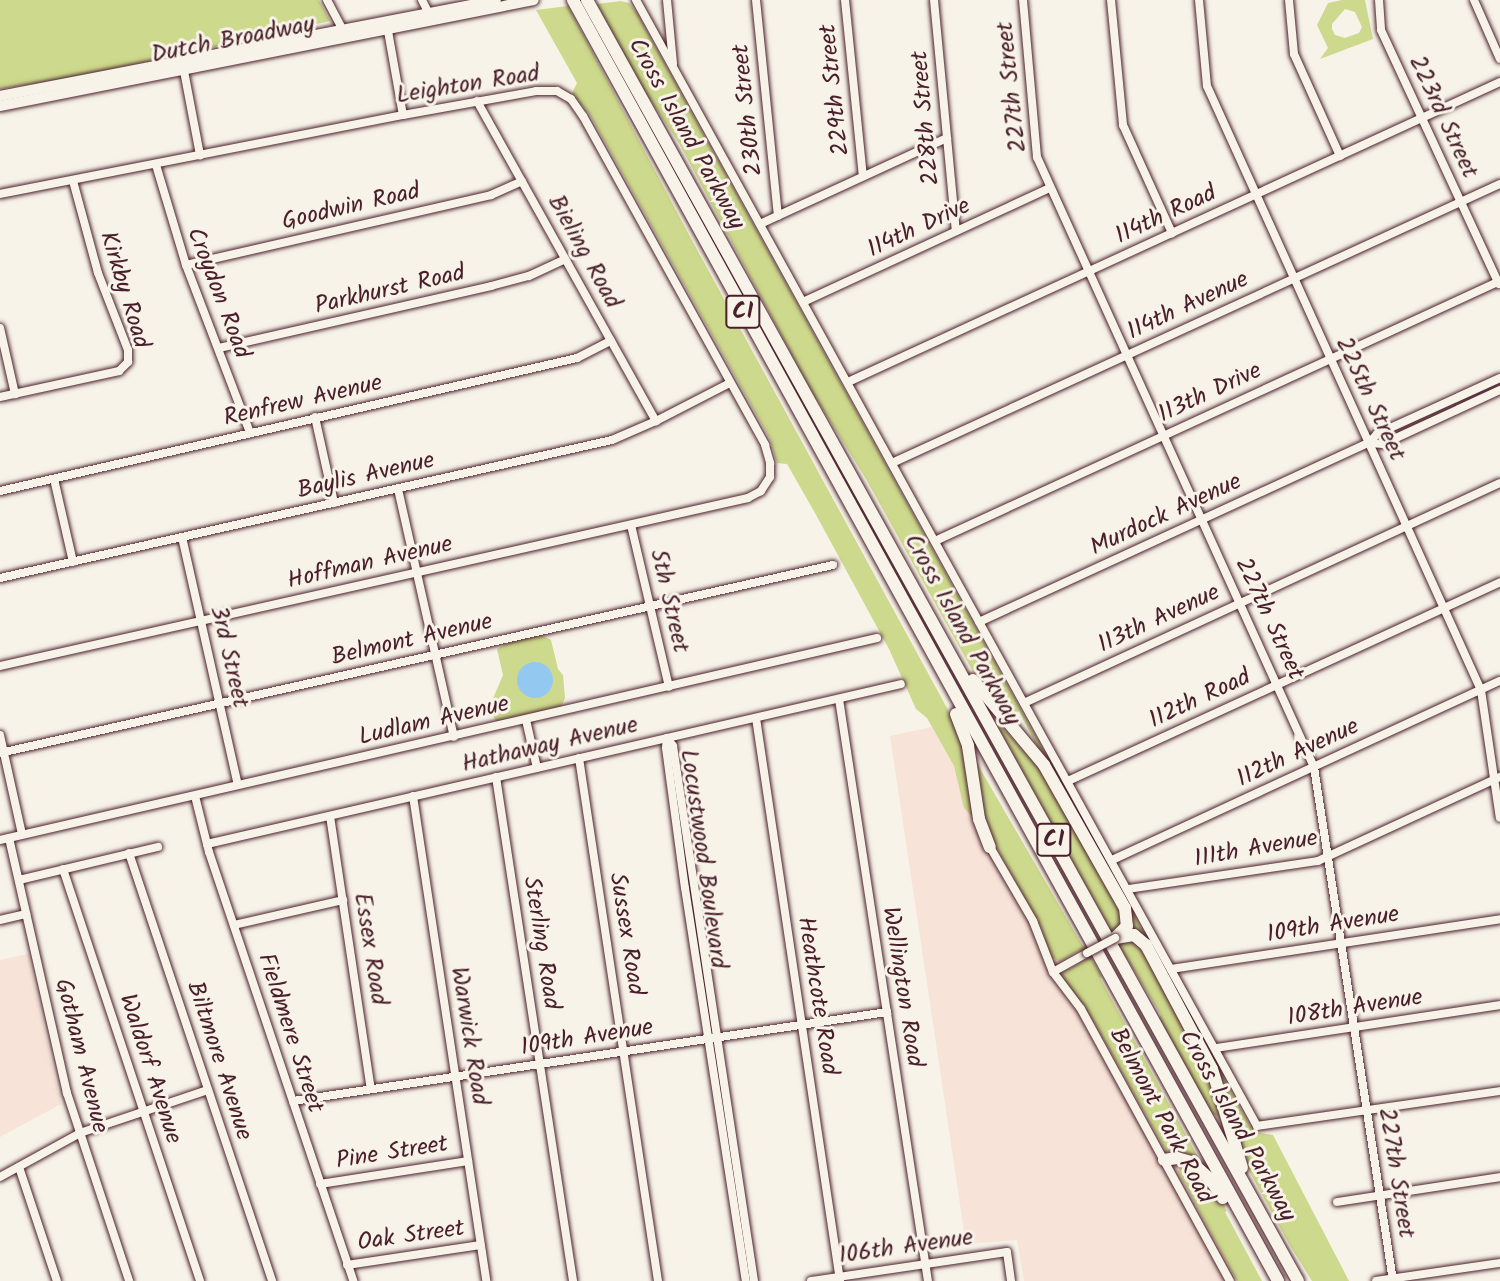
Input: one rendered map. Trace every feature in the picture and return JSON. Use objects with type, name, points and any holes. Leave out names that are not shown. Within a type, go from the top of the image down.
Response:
[{"type":"highway","name":"Cross Island Parkway","points":[[573,0],[590,18],[948,649],[1298,1281]]},
{"type":"highway","name":"Cross Island Parkway","points":[[587,0],[590,18],[930,653],[1278,1281]]},
{"type":"highway","points":[[948,649],[1001,716],[1032,749],[1055,782],[1127,911],[1127,926],[1115,938]]},
{"type":"highway","points":[[930,653],[965,737],[979,819],[990,847]]},
{"type":"highway","points":[[1115,938],[1129,934],[1144,942],[1207,1058],[1252,1198]]},
{"type":"highway","points":[[1164,1160],[1181,1158],[1200,1169],[1251,1234],[1270,1281]]},
{"type":"highway","points":[[1276,1240],[1308,1281]]},
{"type":"main road","name":"Dutch Broadway","points":[[183,65],[388,31],[496,0]]},
{"type":"main road","name":"Dutch Broadway","points":[[0,106],[60,90],[342,28],[386,20],[508,7],[518,1],[534,0]]},
{"type":"main road","points":[[386,20],[388,31]]},
{"type":"main road","points":[[342,28],[347,39]]},
{"type":"main road","name":"Dutch Broadway","points":[[0,96],[60,90]]},
{"type":"street","points":[[327,0],[342,28]]},
{"type":"street","points":[[422,0],[430,17]]},
{"type":"street","name":"Cross Island Parkway","points":[[636,0],[1257,1126],[1367,1111]]},
{"type":"street","points":[[667,0],[673,67]]},
{"type":"street","name":"230th Street","points":[[756,0],[778,216]]},
{"type":"street","name":"229th Street","points":[[845,0],[863,176]]},
{"type":"street","name":"228th Street","points":[[934,0],[956,232]]},
{"type":"street","name":"227th Street","points":[[1023,0],[1037,157],[1314,767],[1393,1280]]},
{"type":"street","points":[[1111,0],[1123,125],[1172,233]]},
{"type":"street","name":"225th Street","points":[[1199,0],[1207,86],[1480,690],[1497,778],[1500,818]]},
{"type":"street","points":[[1289,0],[1294,54],[1340,156]]},
{"type":"street","name":"223rd Street","points":[[1379,0],[1381,30],[1499,283]]},
{"type":"street","points":[[1474,0],[1500,59]]},
{"type":"street","points":[[388,31],[403,115]]},
{"type":"street","points":[[183,65],[200,155]]},
{"type":"street","name":"114th Road","points":[[848,382],[1500,82]]},
{"type":"street","name":"Leighton Road","points":[[0,194],[477,101],[546,90],[557,91],[571,99],[765,445],[770,463],[769,477],[761,491],[748,498]]},
{"type":"street","name":"Bieling Road","points":[[477,101],[656,421]]},
{"type":"street","points":[[760,224],[947,138]]},
{"type":"street","name":"Croydon Road","points":[[156,165],[186,265],[250,433]]},
{"type":"street","name":"Kirkby Road","points":[[0,397],[119,371],[128,362],[128,350],[98,274],[73,181]]},
{"type":"street","name":"Goodwin Road","points":[[186,265],[491,195],[522,181]]},
{"type":"street","name":"114th Avenue","points":[[892,463],[1500,184]]},
{"type":"street","name":"114th Drive","points":[[803,302],[1050,188]]},
{"type":"street","name":"Parkhurst Road","points":[[219,348],[491,286],[529,276],[565,259]]},
{"type":"street","name":"113th Drive","points":[[935,541],[1499,283]]},
{"type":"street","points":[[0,327],[15,394]]},
{"type":"street","name":"Renfrew Avenue","points":[[0,491],[577,358],[611,341]]},
{"type":"street","name":"Murdock Avenue","points":[[979,622],[1369,443],[1377,434],[1500,377]]},
{"type":"street","name":"Baylis Avenue","points":[[0,578],[612,440],[730,383]]},
{"type":"street","name":"Murdock Avenue","points":[[1369,443],[1383,444],[1500,390]]},
{"type":"street","points":[[1451,400],[1456,411]]},
{"type":"street","points":[[315,417],[334,503]]},
{"type":"street","points":[[54,479],[73,562]]},
{"type":"street","name":"113th Avenue","points":[[1024,703],[1500,483]]},
{"type":"street","points":[[398,489],[454,737]]},
{"type":"street","name":"Hoffman Avenue","points":[[0,666],[748,498]]},
{"type":"street","name":"5th Street","points":[[631,525],[669,687]]},
{"type":"street","name":"3rd Street","points":[[182,537],[238,785]]},
{"type":"street","name":"Belmont Avenue","points":[[2,753],[833,565]]},
{"type":"street","name":"112th Road","points":[[1068,781],[1500,582]]},
{"type":"street","name":"Ludlam Avenue","points":[[4,839],[877,638]]},
{"type":"street","name":"112th Avenue","points":[[1112,860],[1500,681]]},
{"type":"street","name":"Hathaway Avenue","points":[[208,844],[901,684]]},
{"type":"street","name":"Wellington Road","points":[[839,699],[928,1281]]},
{"type":"street","name":"Heathcote Road","points":[[756,718],[840,1279]]},
{"type":"street","points":[[526,720],[537,768]]},
{"type":"street","points":[[0,735],[22,834]]},
{"type":"street","name":"Locustwood Boulevard","points":[[667,738],[673,746],[690,887],[732,1164],[746,1281]]},
{"type":"street","name":"Sussex Road","points":[[579,758],[658,1281]]},
{"type":"street","name":"Sterling Road","points":[[496,777],[573,1281]]},
{"type":"street","name":"111th Avenue","points":[[1128,889],[1318,861],[1497,778]]},
{"type":"street","name":"Fieldmere Street","points":[[195,796],[234,925],[353,1281]]},
{"type":"street","name":"Warwick Road","points":[[413,796],[486,1281]]},
{"type":"street","name":"Essex Road","points":[[330,816],[372,1089]]},
{"type":"street","name":"Gotham Avenue","points":[[4,839],[19,880],[66,1093],[129,1281]]},
{"type":"street","points":[[19,880],[158,846]]},
{"type":"street","name":"Belmont Park Road","points":[[990,847],[1033,921],[1053,972],[1081,1009],[1230,1281]]},
{"type":"street","name":"Biltmore Avenue","points":[[130,853],[272,1281]]},
{"type":"street","name":"Waldorf Avenue","points":[[63,869],[200,1281]]},
{"type":"street","points":[[234,925],[343,900]]},
{"type":"street","points":[[0,920],[26,914]]},
{"type":"street","name":"109th Avenue","points":[[1171,969],[1500,919]]},
{"type":"street","points":[[1053,972],[1115,938]]},
{"type":"street","name":"108th Avenue","points":[[1216,1048],[1500,1005]]},
{"type":"street","name":"109th Avenue","points":[[293,1101],[887,1012]]},
{"type":"street","points":[[0,1177],[80,1133],[208,1090]]},
{"type":"street","points":[[1367,1111],[1500,1091]]},
{"type":"street","name":"Pine Street","points":[[320,1184],[468,1161]]},
{"type":"street","name":"Locustwood Boulevard","points":[[732,1164],[754,1281]]},
{"type":"street","points":[[19,1167],[57,1281]]},
{"type":"street","points":[[1337,1202],[1500,1177]]},
{"type":"street","name":"Oak Street","points":[[347,1265],[481,1245]]},
{"type":"street","name":"106th Avenue","points":[[811,1281],[840,1279],[1007,1252],[1011,1281]]},
{"type":"street","points":[[1376,1281],[1500,1263]]},
{"type":"shaded area","points":[[932,727],[1241,1281],[1024,1281],[1017,1240],[966,1244],[890,736]]},
{"type":"shaded area","points":[[28,954],[61,1104],[0,1137],[0,960]]},
{"type":"green space","points":[[0,0],[319,0],[330,21],[86,75],[0,89]]},
{"type":"green space","points":[[1365,0],[1373,39],[1320,59],[1328,48],[1317,25],[1328,3]],"holes":[[[1345,9],[1355,12],[1362,27],[1359,33],[1345,38],[1335,35],[1332,24]]]},
{"type":"green space","points":[[621,1],[629,3],[637,13],[1250,1125],[1260,1133],[1273,1135],[1349,1281],[1312,1281],[1289,1244],[1242,1158],[1223,1086],[1130,930],[1019,711],[1016,713],[1017,724],[981,686],[866,479],[809,387],[680,145],[640,84],[597,4]]},
{"type":"green space","points":[[568,6],[688,233],[947,708],[961,739],[974,818],[964,808],[954,766],[927,718],[916,709],[889,649],[815,513],[787,464],[777,463],[770,439],[590,115],[572,93],[577,83],[536,10]]},
{"type":"green space","points":[[541,635],[551,640],[558,669],[563,675],[565,698],[561,707],[546,709],[535,716],[496,722],[491,710],[492,701],[503,675],[497,649],[514,640]]},
{"type":"green space","points":[[992,716],[1042,771],[1121,913],[1118,929],[1112,933]]},
{"type":"green space","points":[[975,760],[1084,948],[1060,962],[1050,956],[1042,929],[985,827]]},
{"type":"green space","points":[[1130,939],[1138,944],[1207,1069],[1222,1118],[1212,1114],[1159,1018],[1161,1015],[1117,942]]},
{"type":"green space","points":[[1091,957],[1202,1164],[1166,1151],[1094,1022],[1066,984],[1062,975],[1065,971]]},
{"type":"green space","points":[[1180,1165],[1194,1169],[1222,1202],[1262,1281],[1237,1281],[1178,1172]]},
{"type":"water","points":[[535,662],[548,667],[553,680],[548,693],[535,698],[522,693],[517,680],[522,667]]}]
